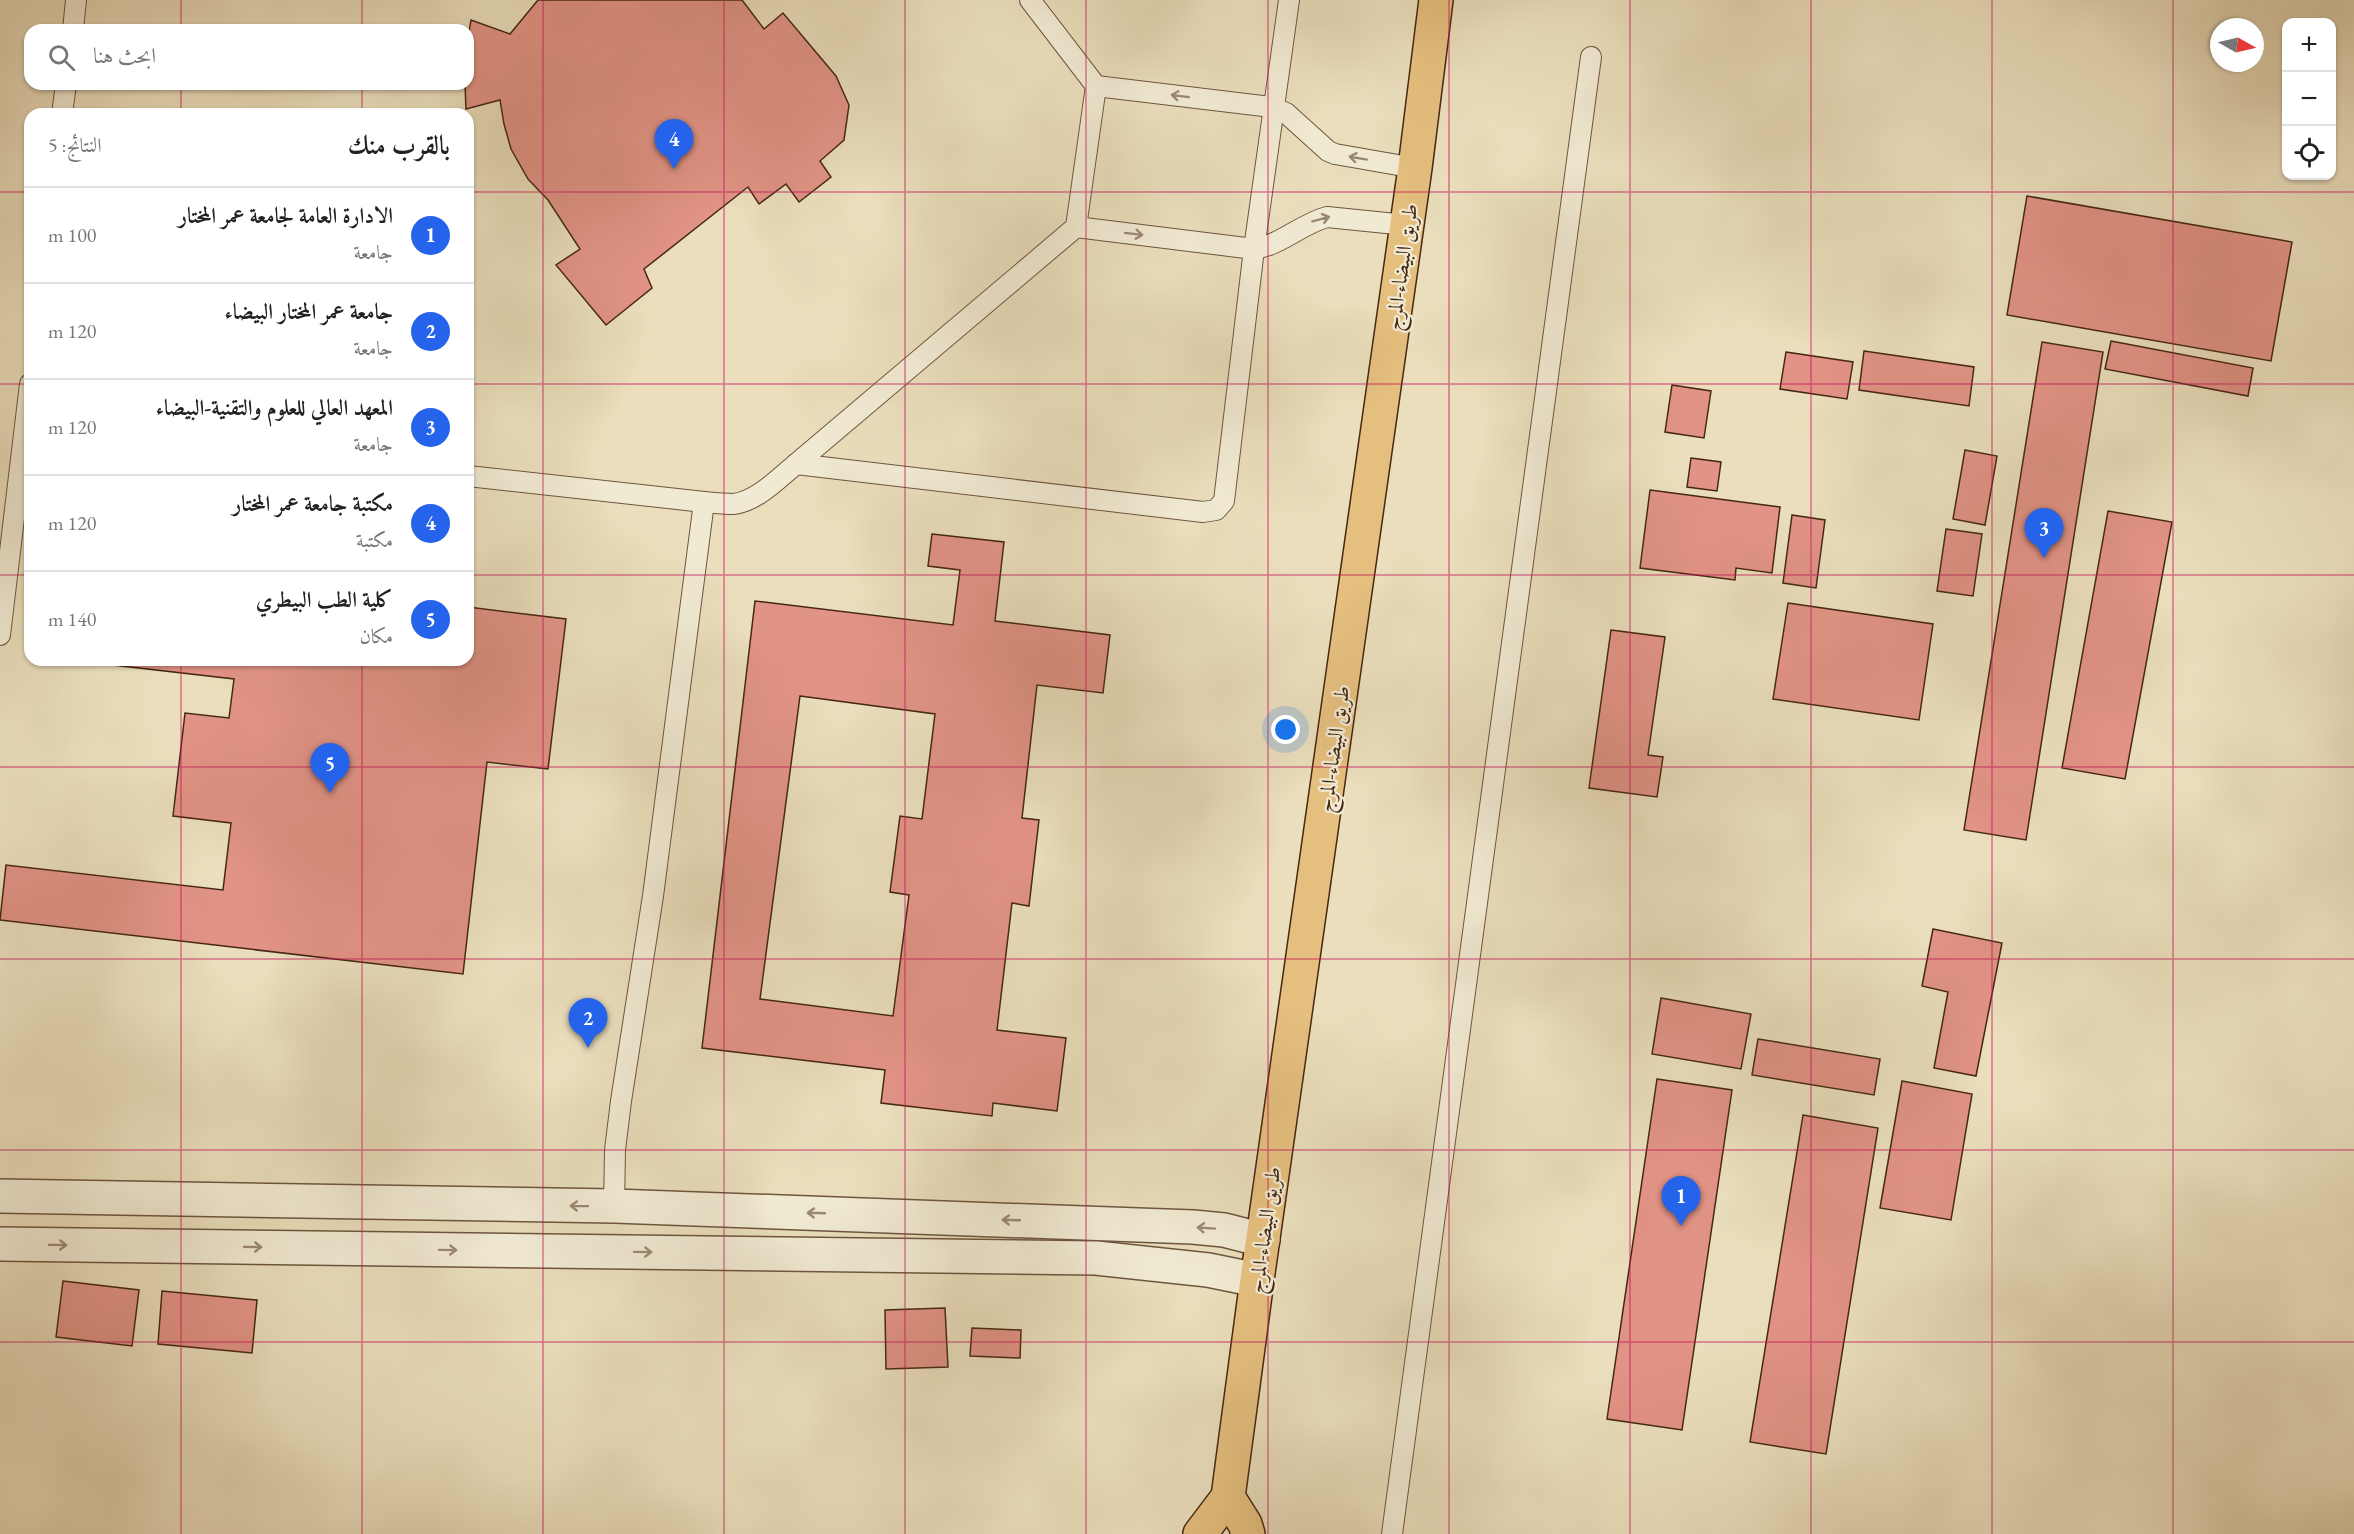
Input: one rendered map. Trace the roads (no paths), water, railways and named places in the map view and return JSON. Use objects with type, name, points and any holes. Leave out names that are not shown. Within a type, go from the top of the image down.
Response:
[{"type":"highway","name":"طريق البيضاء-المرج","points":[[1200,1534],[1228,1497],[1415,168],[1436,0]]},
{"type":"highway","points":[[1228,1497],[1245,1524],[1248,1534]]},
{"type":"street","points":[[0,1196],[614,1206],[1214,1228],[1263,1240]]},
{"type":"street","points":[[0,1244],[1096,1258],[1208,1270],[1257,1280]]},
{"type":"lane","points":[[74,24],[76,0]]},
{"type":"lane","points":[[474,477],[704,502],[734,504],[745,501],[796,464],[1076,227],[1096,86],[1030,0]]},
{"type":"lane","points":[[796,464],[1203,512],[1216,510],[1224,501],[1272,107],[1288,0]]},
{"type":"lane","points":[[1392,1534],[1591,57]]},
{"type":"lane","points":[[1096,86],[1272,107],[1286,113],[1335,154],[1415,168]]},
{"type":"lane","points":[[63,108],[65,90]]},
{"type":"lane","points":[[1076,227],[1254,249],[1268,247],[1316,219],[1327,217],[1406,225]]},
{"type":"lane","points":[[0,635],[24,451]]},
{"type":"lane","points":[[614,1206],[615,1150],[621,1101],[653,896],[704,502]]},
{"type":"place","name":"مكتبة جامعة عمر المختار","points":[[674,169]]},
{"type":"place","name":"المعهد العالي للعلوم والتقنية-البيضاء","points":[[2044,558]]},
{"type":"place","name":"كلية الطب البيطري","points":[[330,793]]},
{"type":"place","name":"جامعة عمر المختار البيضاء","points":[[588,1048]]},
{"type":"place","name":"الادارة العامة لجامعة عمر المختار","points":[[1681,1226]]}]
